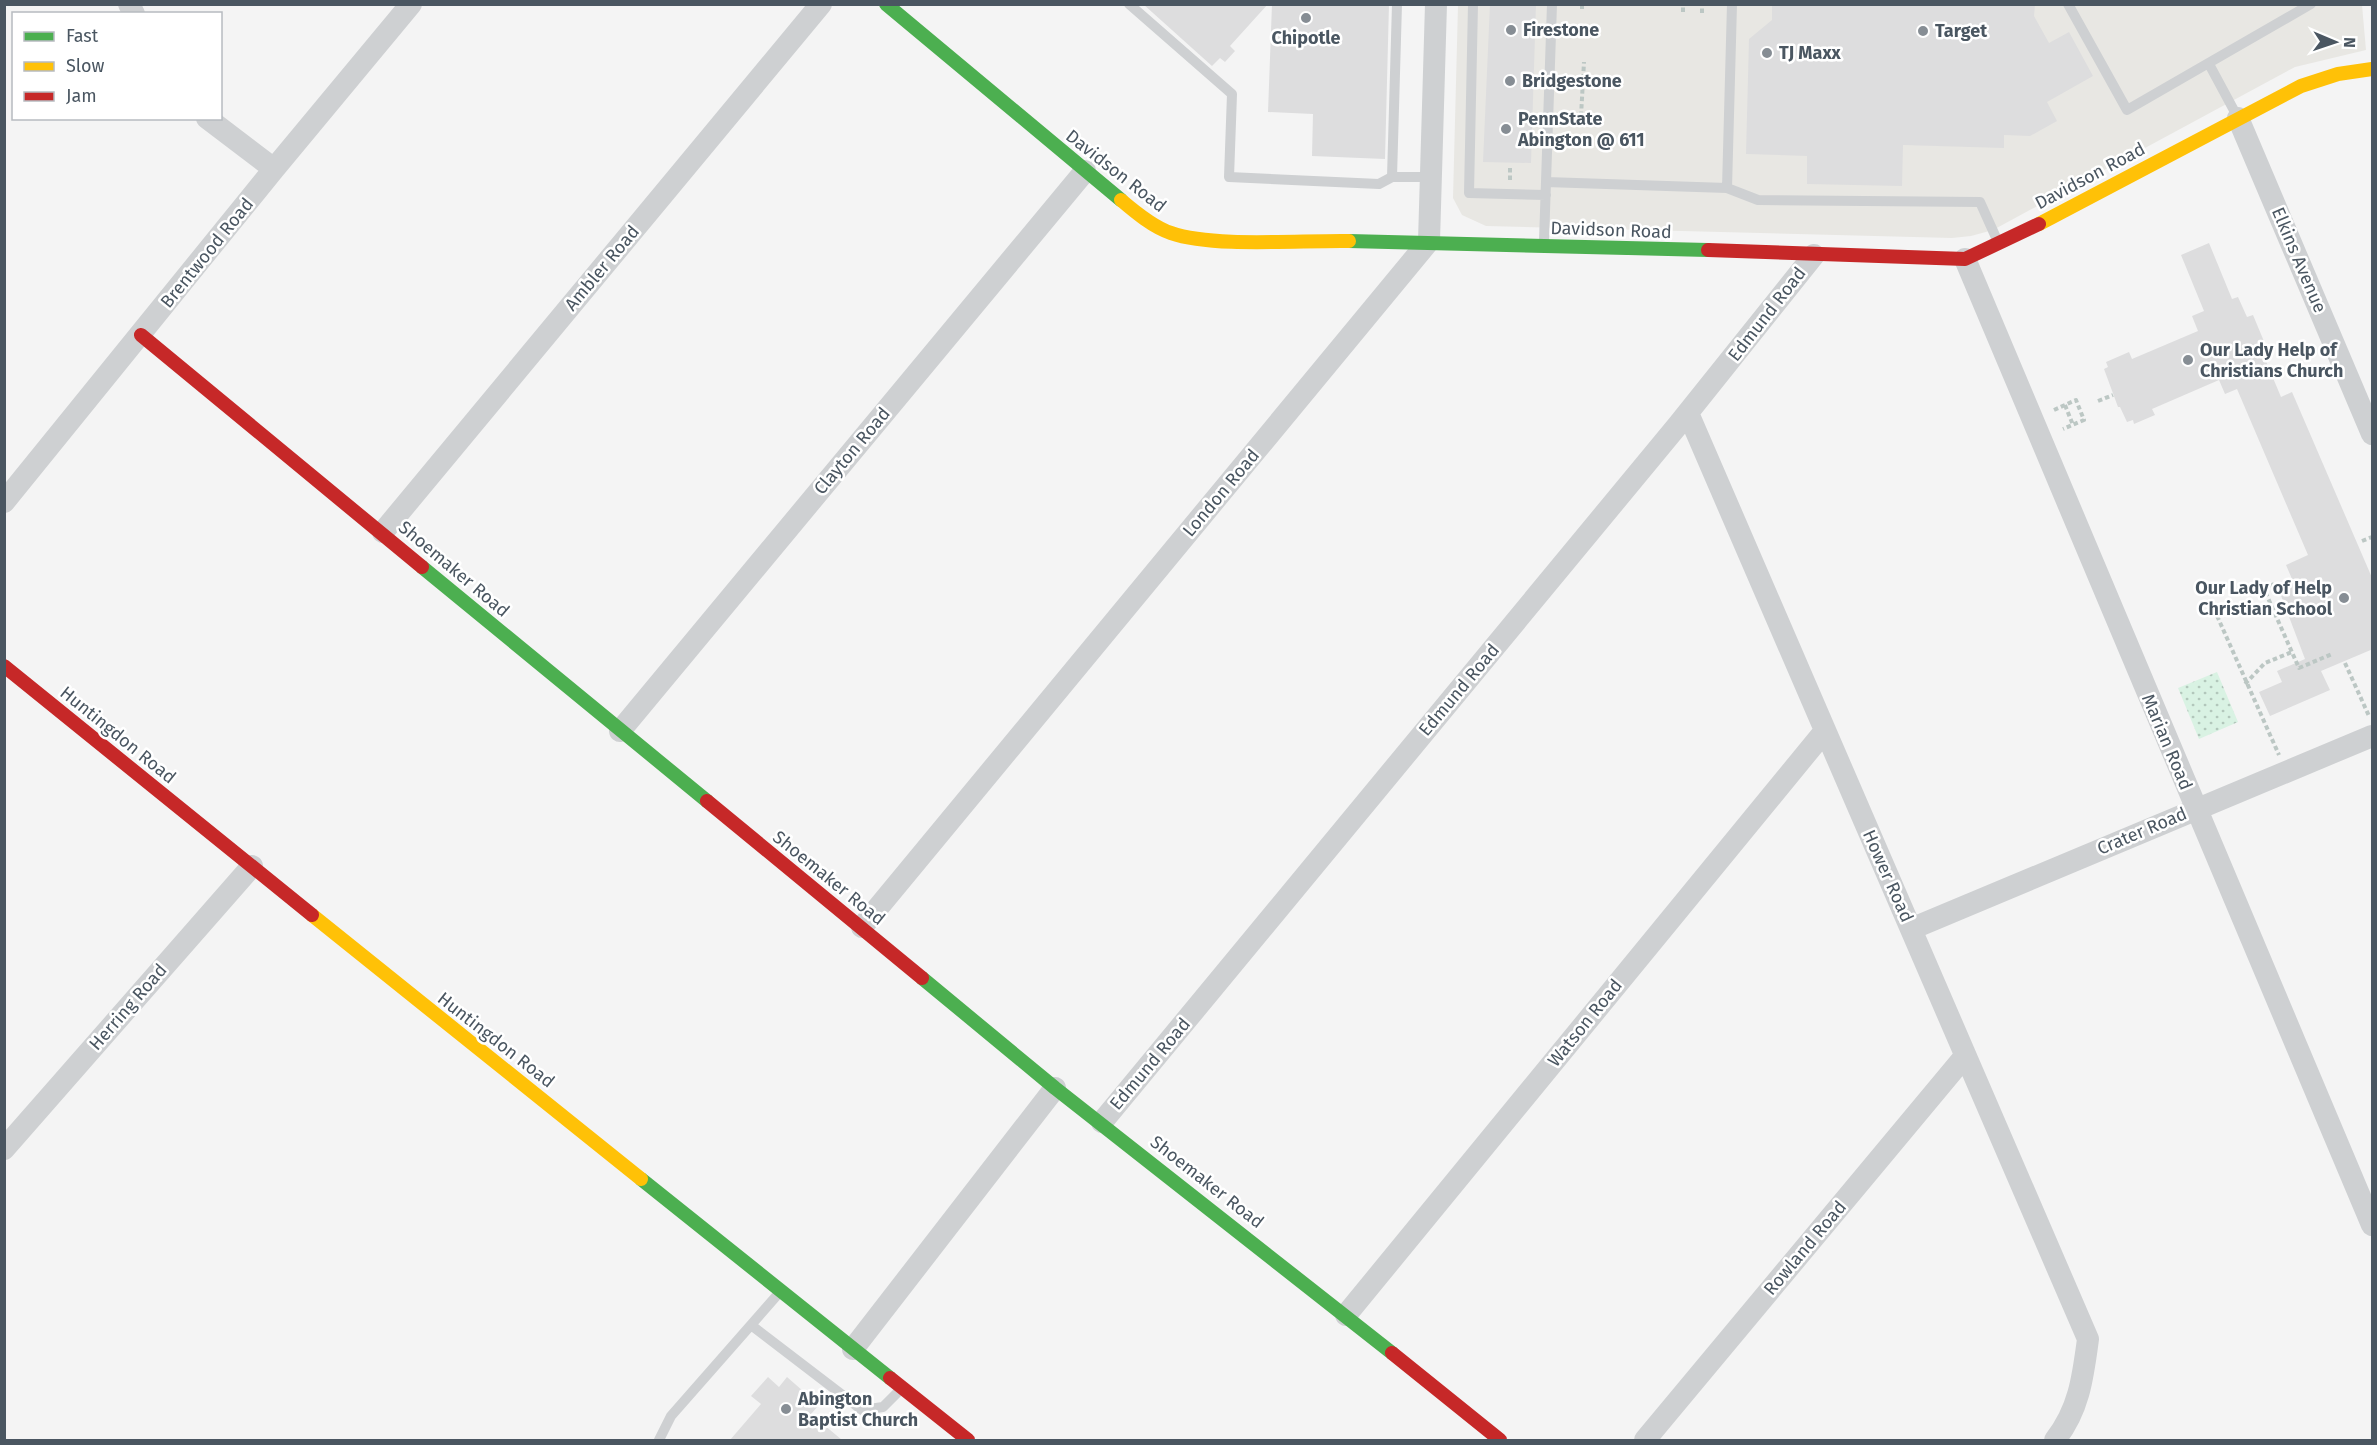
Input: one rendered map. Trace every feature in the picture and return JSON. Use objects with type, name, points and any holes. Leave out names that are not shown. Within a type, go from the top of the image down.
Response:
[{"type":"street","name":"Brentwood Road","points":[[4,502],[411,4]]},
{"type":"street","name":"Ambler Road","points":[[383,532],[821,4]]},
{"type":"street","name":"Davidson Road","points":[[886,4],[1137,214],[1170,233],[1210,240],[1429,241],[1965,259],[1999,245],[2301,86],[2338,74],[2373,69]]},
{"type":"street","points":[[1429,241],[1436,4]]},
{"type":"street","name":"Elkins Avenue","points":[[2238,118],[2373,434]]},
{"type":"street","points":[[210,120],[274,169]]},
{"type":"street","name":"Clayton Road","points":[[620,731],[1085,171]]},
{"type":"street","name":"London Road","points":[[862,927],[1429,241]]},
{"type":"street","name":"Edmund Road","points":[[1102,1122],[1688,413],[1814,255]]},
{"type":"street","name":"Marian Road","points":[[1965,259],[2195,809],[2373,1224]]},
{"type":"street","name":"Shoemaker Road","points":[[141,335],[383,532],[620,731],[862,927],[1055,1088],[1102,1122],[1346,1315],[1500,1440]]},
{"type":"street","name":"Hower Road","points":[[1688,413],[2088,1339],[2081,1392],[2066,1426],[2055,1440]]},
{"type":"street","name":"Huntingdon Road","points":[[4,666],[968,1440]]},
{"type":"street","name":"Crater Road","points":[[1911,929],[2195,809],[2371,726]]},
{"type":"street","name":"Watson Road","points":[[1346,1315],[1824,732]]},
{"type":"street","name":"Herring Road","points":[[4,1149],[252,866]]},
{"type":"street","name":"Rowland Road","points":[[1645,1440],[1965,1056]]},
{"type":"street","points":[[853,1349],[1055,1088]]},
{"type":"lane","points":[[1129,4],[1233,94],[1229,177],[1378,184],[1392,177],[1431,177]]},
{"type":"lane","points":[[1392,177],[1397,4]]},
{"type":"lane","points":[[1473,4],[1469,193],[1546,195]]},
{"type":"lane","points":[[1544,245],[1552,4]]},
{"type":"lane","points":[[1727,188],[1732,4]]},
{"type":"lane","points":[[2068,4],[2127,110],[2311,4]]},
{"type":"lane","points":[[2209,64],[2238,118]]},
{"type":"lane","points":[[1546,182],[1727,188],[1758,200],[1980,202],[1999,245]]},
{"type":"lane","points":[[660,1440],[671,1416],[781,1291]]},
{"type":"lane","points":[[751,1325],[862,1410],[883,1407],[902,1388]]},
{"type":"path","points":[[1683,4],[1683,12]]},
{"type":"path","points":[[1702,4],[1702,13]]},
{"type":"path","points":[[1581,116],[1584,62]]},
{"type":"path","points":[[2098,401],[2113,395]]},
{"type":"path","points":[[2054,410],[2076,400],[2081,409],[2084,420],[2063,429]]},
{"type":"path","points":[[2065,405],[2073,425]]},
{"type":"path","points":[[2362,541],[2373,537]]},
{"type":"path","points":[[2274,584],[2264,589],[2299,668],[2332,654]]},
{"type":"path","points":[[2214,609],[2245,684],[2280,758]]},
{"type":"path","points":[[2245,684],[2265,663],[2292,652]]},
{"type":"path","points":[[2345,663],[2371,726]]},
{"type":"shaded area","points":[[1458,5],[2362,5],[2366,50],[2295,67],[1993,230],[1971,236],[1952,238],[1486,226],[1462,215],[1453,198]]},
{"type":"green space","points":[[2217,672],[2238,722],[2199,739],[2178,688]]},
{"type":"building","points":[[1143,4],[1268,4],[1230,46],[1235,51],[1225,62],[1220,58],[1212,66]]},
{"type":"building","points":[[1272,4],[1389,4],[1385,159],[1312,156],[1313,114],[1268,112]]},
{"type":"building","points":[[1490,4],[1536,4],[1531,163],[1483,162]]},
{"type":"building","points":[[1772,4],[2035,4],[2034,16],[2049,43],[2069,32],[2093,76],[2047,102],[2057,121],[2030,136],[2004,135],[2004,148],[1903,145],[1902,186],[1807,184],[1807,156],[1746,154],[1749,39],[1772,20]]},
{"type":"building","points":[[2209,243],[2232,299],[2238,297],[2247,317],[2253,315],[2268,351],[2263,354],[2281,397],[2292,392],[2373,580],[2373,649],[2321,671],[2330,690],[2270,716],[2259,692],[2282,682],[2277,671],[2305,659],[2277,585],[2292,579],[2286,565],[2308,555],[2237,389],[2225,394],[2219,380],[2152,409],[2155,415],[2134,424],[2133,420],[2127,422],[2118,407],[2104,369],[2108,367],[2106,362],[2129,352],[2132,359],[2198,331],[2192,316],[2204,311],[2181,255]]},
{"type":"building","name":"Abington Baptist Church","points":[[768,1377],[779,1387],[787,1377],[819,1405],[811,1414],[842,1440],[730,1440],[761,1404],[751,1396]]},
{"type":"traffic: fast","points":[[886,4],[1121,200]]},
{"type":"traffic: fast","points":[[1349,241],[1708,250]]},
{"type":"traffic: fast","points":[[422,567],[707,801]]},
{"type":"traffic: fast","points":[[922,978],[1055,1088],[1392,1353]]},
{"type":"traffic: fast","points":[[641,1179],[890,1378]]},
{"type":"traffic: slow","points":[[2039,224],[2301,86],[2338,74],[2372,69]]},
{"type":"traffic: slow","points":[[1121,200],[1158,227],[1189,238],[1234,242],[1349,241]]},
{"type":"traffic: slow","points":[[312,915],[641,1179]]},
{"type":"traffic: jam","points":[[1708,250],[1965,259],[2039,224]]},
{"type":"traffic: jam","points":[[141,335],[422,567]]},
{"type":"traffic: jam","points":[[4,666],[312,915]]},
{"type":"traffic: jam","points":[[707,801],[922,978]]},
{"type":"traffic: jam","points":[[1392,1353],[1500,1440]]},
{"type":"traffic: jam","points":[[890,1378],[968,1440]]},
{"type":"place","name":"Chipotle","points":[[1306,18]]},
{"type":"place","name":"Firestone","points":[[1511,30]]},
{"type":"place","name":"Target","points":[[1923,31]]},
{"type":"place","name":"TJ Maxx","points":[[1767,53]]},
{"type":"place","name":"Bridgestone","points":[[1510,81]]},
{"type":"place","name":"PennState Abington @ 611","points":[[1506,129]]},
{"type":"place","name":"Our Lady Help of Christians Church","points":[[2188,360]]},
{"type":"place","name":"Our Lady of Help Christian School","points":[[2344,598]]},
{"type":"place","name":"Abington Baptist Church","points":[[786,1409]]}]
